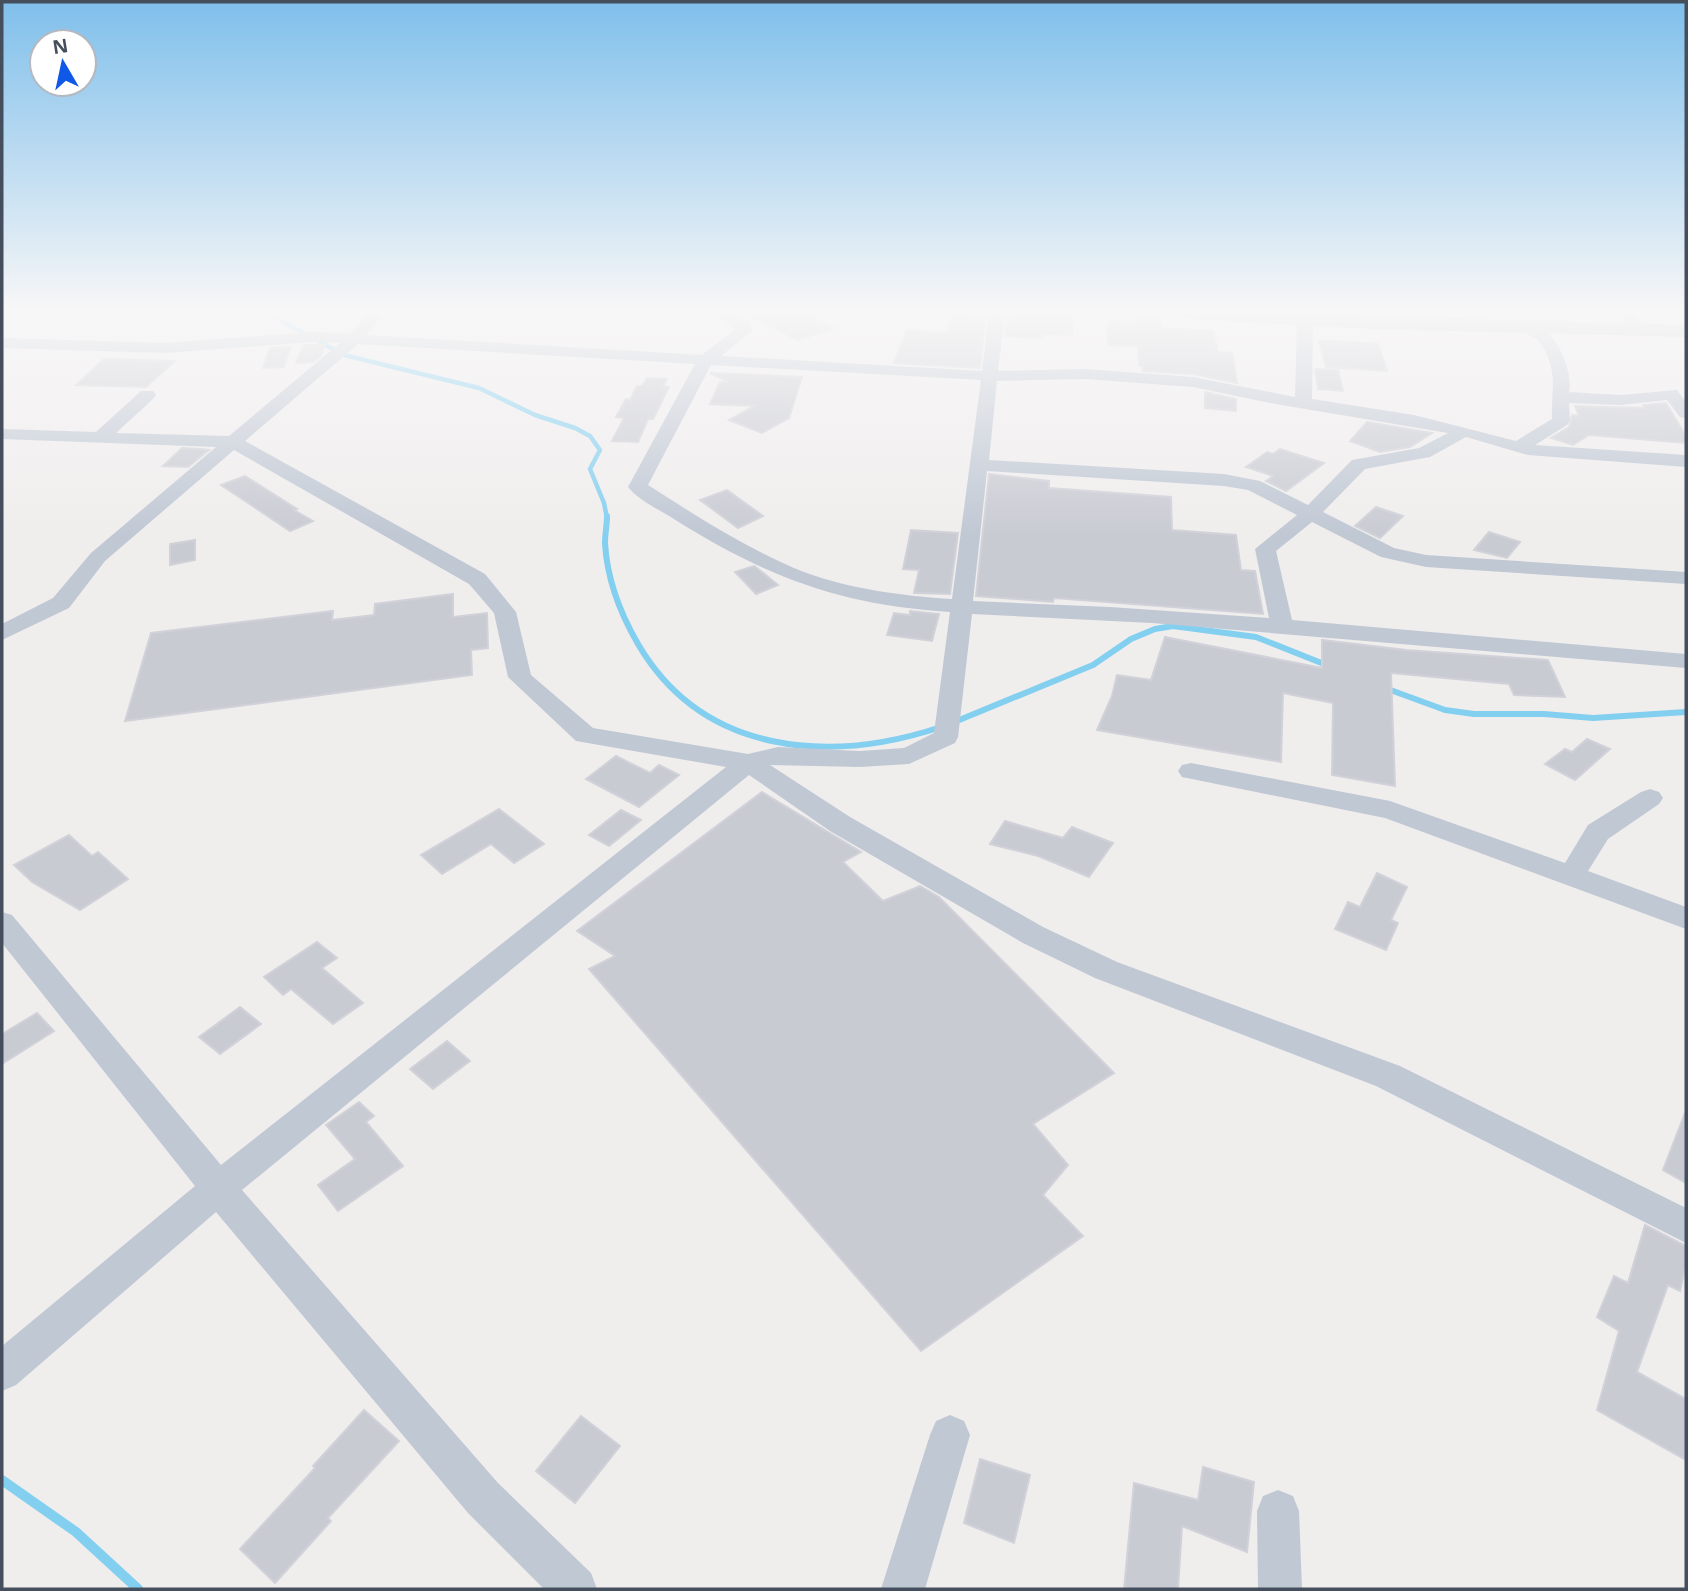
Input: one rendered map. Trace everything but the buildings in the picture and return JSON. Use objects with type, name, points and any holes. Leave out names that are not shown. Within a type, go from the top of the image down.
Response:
[{"type":"street","points":[[2,633],[61,603],[98,557],[298,387]]},
{"type":"street","points":[[691,387],[638,487],[691,521],[796,576],[821,584],[894,599],[961,608],[1149,615],[1686,661]]},
{"type":"street","points":[[2,434],[233,442],[477,579],[505,612],[520,677],[585,735],[748,762],[778,755],[860,759],[909,756],[946,737],[981,465],[988,387]]},
{"type":"street","points":[[1220,387],[1414,420],[1519,447],[1683,465]]},
{"type":"street","points":[[1303,387],[1303,403]]},
{"type":"street","points":[[1519,447],[1560,421],[1562,387]]},
{"type":"street","points":[[1560,397],[1621,400],[1671,394],[1686,413]]},
{"type":"street","points":[[100,438],[147,395]]},
{"type":"street","points":[[1282,627],[1265,549],[1309,515],[1359,464],[1424,453],[1464,431]]},
{"type":"street","points":[[981,465],[1224,480],[1252,485],[1388,553],[1426,561],[1686,578]]},
{"type":"street","points":[[2,1371],[218,1188],[748,762]]},
{"type":"street","points":[[748,762],[840,824],[1033,935],[1106,970],[1388,1076],[1686,1226]]},
{"type":"street","points":[[1191,771],[1390,810],[1686,918]]},
{"type":"street","points":[[1571,876],[1598,832],[1650,798]]},
{"type":"street","points":[[3,927],[218,1188],[483,1498],[575,1589]]},
{"type":"street","points":[[903,1589],[950,1435]]},
{"type":"street","points":[[1278,1511],[1280,1589]]},
{"type":"waterway","points":[[476,387],[535,415],[575,428],[590,436],[600,450],[590,469],[607,517]]},
{"type":"waterway","points":[[607,517],[605,543],[608,570],[626,620],[638,644],[665,681],[697,709],[733,729],[772,741],[813,746],[856,745],[898,739],[941,727]]},
{"type":"waterway","points":[[952,723],[1093,665],[1131,639],[1155,629],[1173,626],[1256,637],[1329,666]]},
{"type":"waterway","points":[[1385,688],[1445,710],[1474,714],[1544,714],[1593,718],[1686,712]]},
{"type":"waterway","points":[[2,1480],[76,1532],[138,1589]]}]
